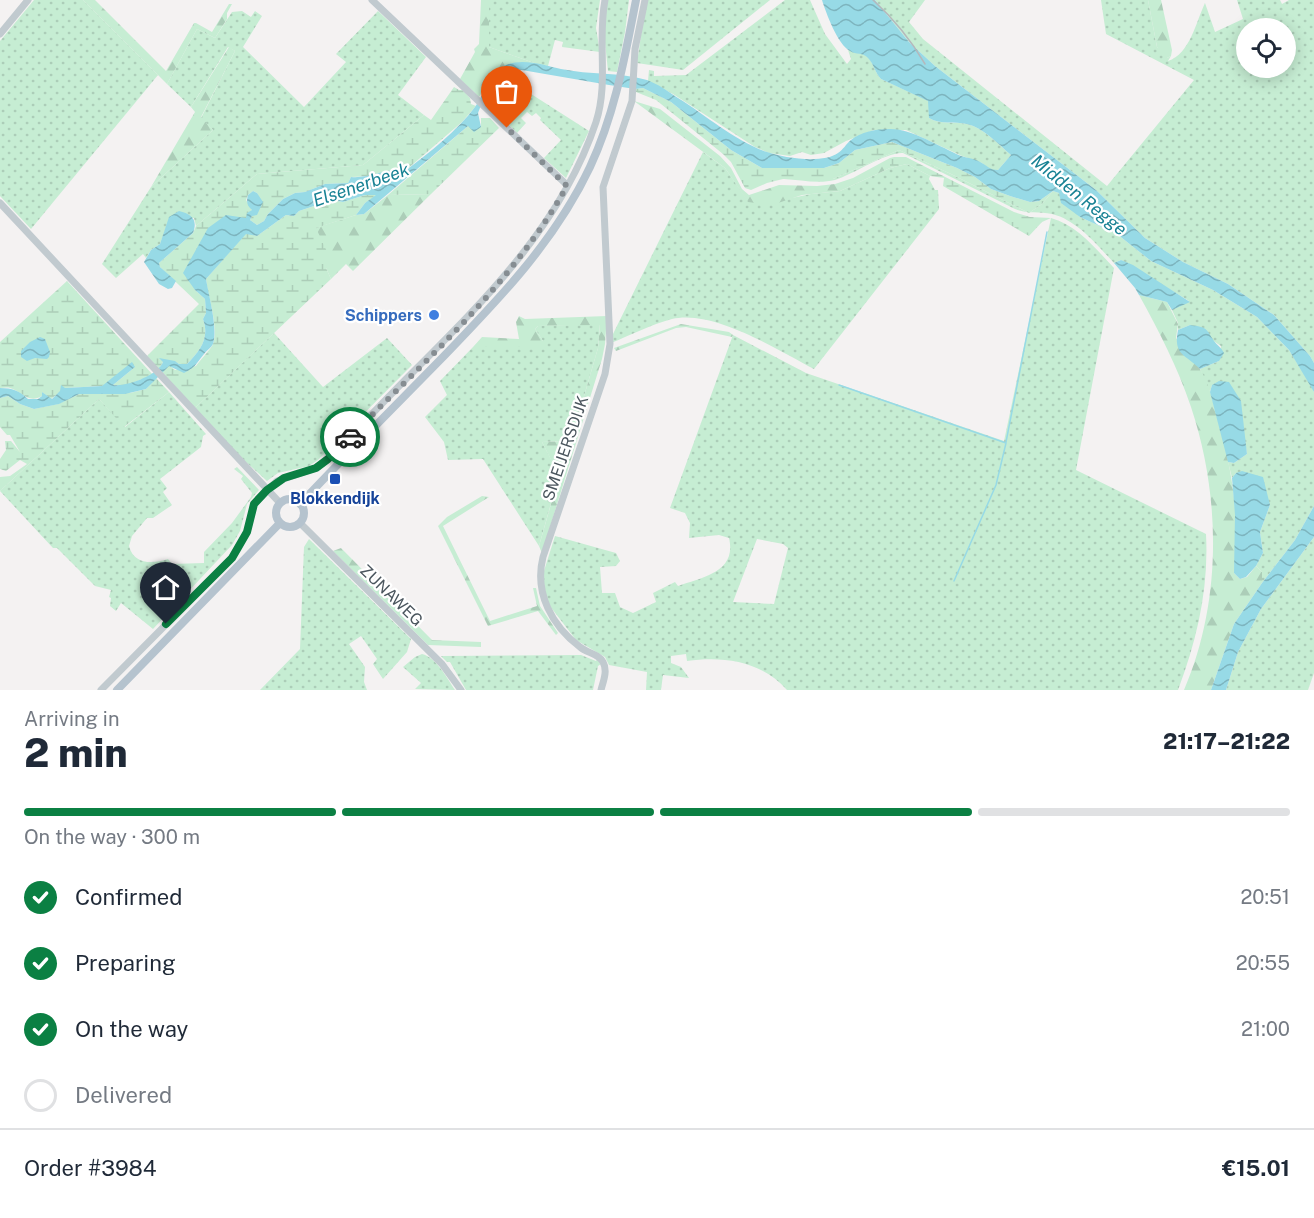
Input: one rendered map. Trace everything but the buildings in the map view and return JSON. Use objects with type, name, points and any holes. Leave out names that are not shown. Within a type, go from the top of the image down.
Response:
[{"type":"main road","points":[[300,504],[490,308],[531,262],[555,228],[586,175],[599,146],[617,91],[636,0]]},
{"type":"main road","points":[[289,500],[300,504],[304,512],[300,523],[291,527],[280,523],[276,512],[280,504],[289,500]]},
{"type":"main road","points":[[117,690],[280,523]]},
{"type":"street","points":[[0,34],[28,0]]},
{"type":"street","points":[[372,0],[567,186]]},
{"type":"street","points":[[101,690],[232,558],[247,532],[254,504],[267,490],[284,478],[316,468],[328,459],[441,345],[508,272],[536,237],[567,186],[596,120],[604,71],[601,23],[605,0]]},
{"type":"street","name":"SMEIJERSDIJK","points":[[601,690],[605,670],[603,662],[598,656],[580,647],[561,628],[548,608],[540,584],[543,557],[605,374],[610,344],[603,187],[632,100],[634,50],[645,0]]},
{"type":"street","points":[[0,204],[280,504]]},
{"type":"street","name":"ZUNAWEG","points":[[300,523],[442,664],[461,690]]},
{"type":"green space","points":[[34,0],[83,0],[158,75],[31,229],[0,196],[0,41]]},
{"type":"green space","points":[[83,0],[95,0],[166,71],[194,23],[212,32],[229,4],[232,4],[227,13],[227,19],[215,38],[197,29],[167,84]]},
{"type":"green space","points":[[481,0],[489,0],[489,47],[537,64],[515,64],[502,69],[496,73],[479,97],[460,79],[475,52],[474,49],[479,44]]},
{"type":"green space","points":[[489,0],[600,0],[596,28],[600,52],[562,47],[563,42],[555,40],[548,66],[489,47]]},
{"type":"green space","points":[[607,0],[629,0],[617,72],[608,71],[604,33]]},
{"type":"green space","points":[[646,0],[770,0],[683,70],[637,63]]},
{"type":"green space","points":[[785,0],[810,0],[825,34],[847,64],[851,59],[848,50],[863,54],[869,59],[881,79],[929,101],[929,118],[973,126],[1011,155],[998,170],[991,170],[982,163],[906,130],[874,130],[824,153],[811,155],[802,152],[790,156],[769,153],[755,147],[673,94],[648,81],[649,70],[654,71],[654,76],[686,75]]},
{"type":"green space","points":[[875,0],[925,0],[909,22],[923,39],[1107,186],[1194,80],[1106,34],[1101,0],[1148,0],[1157,47],[1167,58],[1171,56],[1168,61],[1182,52],[1187,45],[1205,3],[1215,32],[1236,22],[1236,78],[1296,78],[1296,18],[1243,18],[1237,0],[1280,0],[1282,4],[1289,0],[1314,0],[1314,363],[1274,315],[1228,284],[1183,262],[1145,238],[1096,190],[935,66],[909,42]]},
{"type":"green space","points":[[1148,0],[1161,0],[1172,50],[1171,56],[1167,58],[1164,58],[1157,47]]},
{"type":"green space","points":[[242,11],[251,17],[255,11],[262,16],[243,47],[304,107],[346,62],[336,54],[378,11],[426,57],[398,95],[424,115],[363,165],[257,174],[196,226],[194,218],[170,217],[160,244],[151,250],[146,258],[143,254],[116,278],[102,264],[151,187],[213,130],[201,118],[235,51],[228,47],[191,107],[167,84],[197,29],[215,38],[232,12]]},
{"type":"green space","points":[[229,47],[235,51],[201,117],[213,130],[151,187],[195,112],[191,107]]},
{"type":"green space","points":[[503,76],[589,131],[566,178],[544,158],[561,140],[540,120],[541,118],[536,113],[532,116],[527,112],[521,118],[526,123],[517,133],[483,100]]},
{"type":"green space","points":[[454,87],[463,90],[470,98],[471,104],[476,106],[462,122],[405,171],[397,168],[374,176],[351,177],[348,183],[325,184],[305,192],[295,193],[283,199],[264,221],[257,225],[250,220],[260,200],[257,193],[253,191],[248,195],[246,200],[252,210],[195,290],[205,299],[206,313],[203,319],[205,332],[200,349],[187,364],[167,361],[163,362],[159,369],[147,356],[199,304],[160,267],[159,263],[193,233],[196,226],[257,174],[363,165],[424,115],[431,120]]},
{"type":"green space","points":[[643,88],[671,102],[731,150],[762,168],[824,168],[839,163],[855,150],[892,142],[957,168],[975,177],[991,189],[1010,196],[1030,202],[1039,201],[1053,191],[1042,204],[1029,213],[899,150],[833,179],[783,179],[751,190],[745,188],[731,162],[723,154],[656,100],[636,92],[635,89]]},
{"type":"green space","points":[[634,101],[660,109],[720,156],[731,168],[742,189],[749,195],[779,185],[835,184],[853,178],[890,158],[890,168],[840,191],[802,195],[772,205],[748,202],[725,168]]},
{"type":"green space","points":[[481,118],[490,118],[499,128],[431,194],[388,195],[468,126],[481,127]]},
{"type":"green space","points":[[899,150],[1027,212],[1015,209],[903,153],[888,156],[835,180],[816,182],[784,179],[833,179]]},
{"type":"green space","points":[[703,152],[725,168],[748,201],[782,200],[840,191],[890,168],[907,164],[930,176],[929,179],[935,190],[938,190],[939,209],[814,369],[745,333],[725,325],[688,317],[664,321],[611,343],[612,336]]},
{"type":"green space","points":[[906,157],[1014,212],[1030,217],[1051,218],[1042,222],[1029,236],[943,186],[944,178],[930,176],[907,164],[890,168],[890,158]]},
{"type":"green space","points":[[1053,191],[1059,193],[1080,217],[1117,234],[1151,261],[1213,290],[1257,317],[1289,350],[1314,392],[1314,506],[1295,540],[1262,583],[1262,572],[1256,566],[1263,553],[1260,532],[1270,505],[1236,473],[1232,478],[1228,462],[1234,463],[1247,454],[1243,428],[1212,385],[1210,392],[1200,369],[1219,361],[1221,346],[1190,325],[1178,330],[1178,323],[1172,310],[1189,301],[1121,260],[1114,263],[1086,234],[1070,222],[1052,214],[1030,212],[1042,204]]},
{"type":"green space","points":[[431,194],[353,271],[346,264],[331,279],[315,228],[364,214],[388,195]]},
{"type":"green space","points":[[365,195],[378,195],[365,203],[356,215],[316,228],[329,256],[326,268],[331,279],[195,408],[162,372],[169,365],[175,370],[196,366],[213,344],[215,330],[206,279],[246,233],[257,236],[286,215],[294,216],[299,211],[332,200],[343,202]]},
{"type":"green space","points":[[1051,218],[1078,232],[1114,268],[1076,470],[1206,534],[1206,574],[1200,614],[1191,652],[1178,690],[787,690],[777,680],[754,667],[728,660],[687,661],[686,654],[671,656],[671,663],[681,667],[689,678],[663,675],[661,690],[646,690],[647,672],[609,665],[605,657],[576,640],[546,601],[543,574],[555,536],[616,553],[620,561],[616,566],[600,567],[602,593],[615,593],[620,607],[633,613],[656,602],[653,593],[675,582],[678,586],[707,576],[723,566],[728,559],[729,538],[719,535],[689,538],[690,523],[685,513],[670,508],[733,335],[806,373],[1004,441]],"holes":[[[757,539],[783,544],[788,548],[774,604],[733,602]]]},
{"type":"green space","points":[[67,281],[153,375],[127,385],[113,385],[135,367],[102,386],[65,388],[51,399],[42,392],[42,396],[33,399],[10,388],[0,388],[0,342]]},
{"type":"green space","points":[[1139,295],[1167,302],[1178,324],[1176,338],[1206,380],[1226,450],[1233,490],[1236,532],[1234,573],[1240,579],[1247,577],[1256,566],[1262,572],[1262,583],[1234,624],[1211,690],[1184,690],[1196,656],[1211,586],[1213,549],[1208,477],[1201,441],[1186,392],[1168,350]]},
{"type":"green space","points":[[519,316],[525,319],[607,316],[602,359],[542,553],[539,546],[559,476],[542,442],[571,441],[598,348],[600,325],[538,326],[535,329],[543,341],[540,347],[473,347],[482,337],[519,339],[516,322]]},
{"type":"green space","points":[[600,324],[598,348],[571,441],[542,442],[559,475],[539,546],[483,459],[448,460],[444,442],[425,417],[447,395],[440,381],[473,347],[520,347],[543,341],[535,329],[538,326]]},
{"type":"green space","points":[[681,324],[729,332],[733,335],[732,337],[686,327],[676,328],[616,351],[614,348]]},
{"type":"green space","points":[[274,333],[323,387],[387,338],[412,365],[318,460],[309,466],[278,473],[267,481],[236,453],[195,408]]},
{"type":"green space","points":[[156,378],[169,392],[124,427],[99,399],[0,491],[0,477],[10,476],[27,464],[20,460],[6,471],[0,469],[0,459],[6,450],[5,441],[11,441],[20,452],[10,435],[7,435],[0,427],[0,398],[8,396],[34,409],[58,404],[79,394],[130,393],[146,389]]},
{"type":"green space","points":[[169,392],[206,434],[203,436],[201,447],[160,479],[167,488],[163,492],[172,505],[153,518],[147,518],[132,536],[129,546],[135,557],[145,562],[168,559],[172,564],[204,563],[204,552],[232,523],[251,497],[252,493],[241,479],[243,476],[234,469],[237,467],[259,490],[247,504],[240,531],[232,545],[153,629],[121,603],[116,611],[110,606],[111,590],[95,586],[57,548],[53,548],[0,491],[99,399],[125,427]]},
{"type":"green space","points":[[482,496],[489,497],[443,526],[490,621],[537,606],[533,588],[536,588],[540,606],[558,633],[556,635],[538,611],[488,626],[438,526],[447,517]]},
{"type":"green space","points":[[1314,537],[1314,673],[1308,690],[1226,690],[1238,652],[1261,609]]},
{"type":"green space","points":[[309,539],[411,639],[407,652],[383,679],[373,664],[377,659],[361,636],[349,644],[365,667],[364,682],[367,690],[260,690],[300,649],[304,547]]},
{"type":"green space","points":[[341,548],[432,640],[481,642],[481,647],[428,645],[333,551]]},
{"type":"green space","points":[[422,654],[432,659],[455,690],[415,689],[421,683],[403,667]]},
{"type":"green space","points":[[581,655],[596,661],[597,659],[601,664],[598,666],[593,690],[466,690],[450,662],[441,656]]},
{"type":"water","points":[[822,0],[875,0],[909,42],[935,66],[1096,190],[1145,238],[1183,262],[1228,284],[1274,315],[1314,363],[1314,392],[1289,350],[1257,317],[1213,290],[1151,261],[1117,234],[1080,217],[1061,203],[1059,193],[1053,191],[1039,201],[1030,202],[1010,196],[991,189],[975,177],[957,168],[892,142],[855,150],[839,163],[824,168],[762,168],[731,150],[671,102],[643,88],[635,89],[516,69],[500,78],[483,100],[478,113],[481,127],[474,132],[468,126],[364,214],[356,215],[365,203],[376,195],[365,195],[343,202],[332,200],[299,211],[294,216],[286,215],[257,236],[246,234],[206,279],[214,321],[213,344],[188,371],[184,373],[169,366],[146,389],[125,394],[79,394],[59,404],[34,409],[8,396],[0,398],[0,388],[16,391],[28,399],[38,399],[42,396],[42,392],[52,399],[60,391],[61,385],[65,388],[102,386],[132,362],[135,367],[113,385],[126,384],[149,376],[163,362],[159,358],[187,364],[202,344],[205,332],[203,319],[206,313],[205,299],[195,290],[183,273],[208,228],[226,215],[246,218],[247,213],[252,210],[247,204],[248,195],[253,191],[263,202],[257,215],[252,216],[250,220],[257,225],[264,221],[283,199],[295,193],[305,192],[325,184],[348,183],[351,177],[393,170],[405,171],[460,125],[475,107],[495,74],[510,63],[532,63],[572,71],[647,80],[744,141],[767,152],[783,156],[813,159],[831,156],[838,153],[855,137],[864,133],[889,129],[916,135],[961,156],[977,160],[991,169],[998,170],[1011,155],[973,126],[929,118],[928,101],[881,79],[866,56],[850,51],[841,42]]},
{"type":"water","points":[[179,211],[193,218],[195,224],[193,233],[159,263],[160,267],[176,281],[172,288],[168,289],[159,284],[144,262],[151,250],[160,244],[169,217]]},
{"type":"water","points":[[1121,260],[1133,265],[1190,302],[1172,310],[1167,302],[1139,295],[1114,263]]},
{"type":"water","points":[[1190,325],[1208,331],[1224,353],[1219,361],[1200,369],[1182,353],[1177,345],[1178,330]]},
{"type":"water","points":[[40,337],[45,339],[50,352],[49,357],[27,361],[21,357],[21,351],[30,342]]},
{"type":"water","points":[[1219,381],[1229,382],[1241,401],[1247,454],[1234,463],[1228,462],[1210,392],[1212,385]]},
{"type":"water","points":[[1242,471],[1263,477],[1270,505],[1260,532],[1263,553],[1256,566],[1246,577],[1240,579],[1234,573],[1235,515],[1232,478],[1236,473]]},
{"type":"water","points":[[1314,506],[1314,537],[1261,609],[1238,652],[1226,690],[1211,690],[1234,624],[1295,540]]},
{"type":"waterway","points":[[1006,442],[1047,232]]},
{"type":"waterway","points":[[839,385],[1006,443],[996,485],[954,581]]},
{"type":"railway","points":[[873,0],[902,30],[925,64]]},
{"type":"way so far","points":[[350,437],[441,345],[508,272],[536,237],[567,186],[507,128]]},
{"type":"place","name":"Schippers","points":[[434,315]]},
{"type":"place","name":"Blokkendijk","points":[[335,479]]},
{"type":"route","points":[[166,624],[232,558],[247,532],[254,504],[267,490],[284,478],[316,468],[350,437]]},
{"type":"water label","name":"Elsenerbeek","points":[[361,185]]},
{"type":"water label","name":"Midden Regge","points":[[1079,195]]}]
